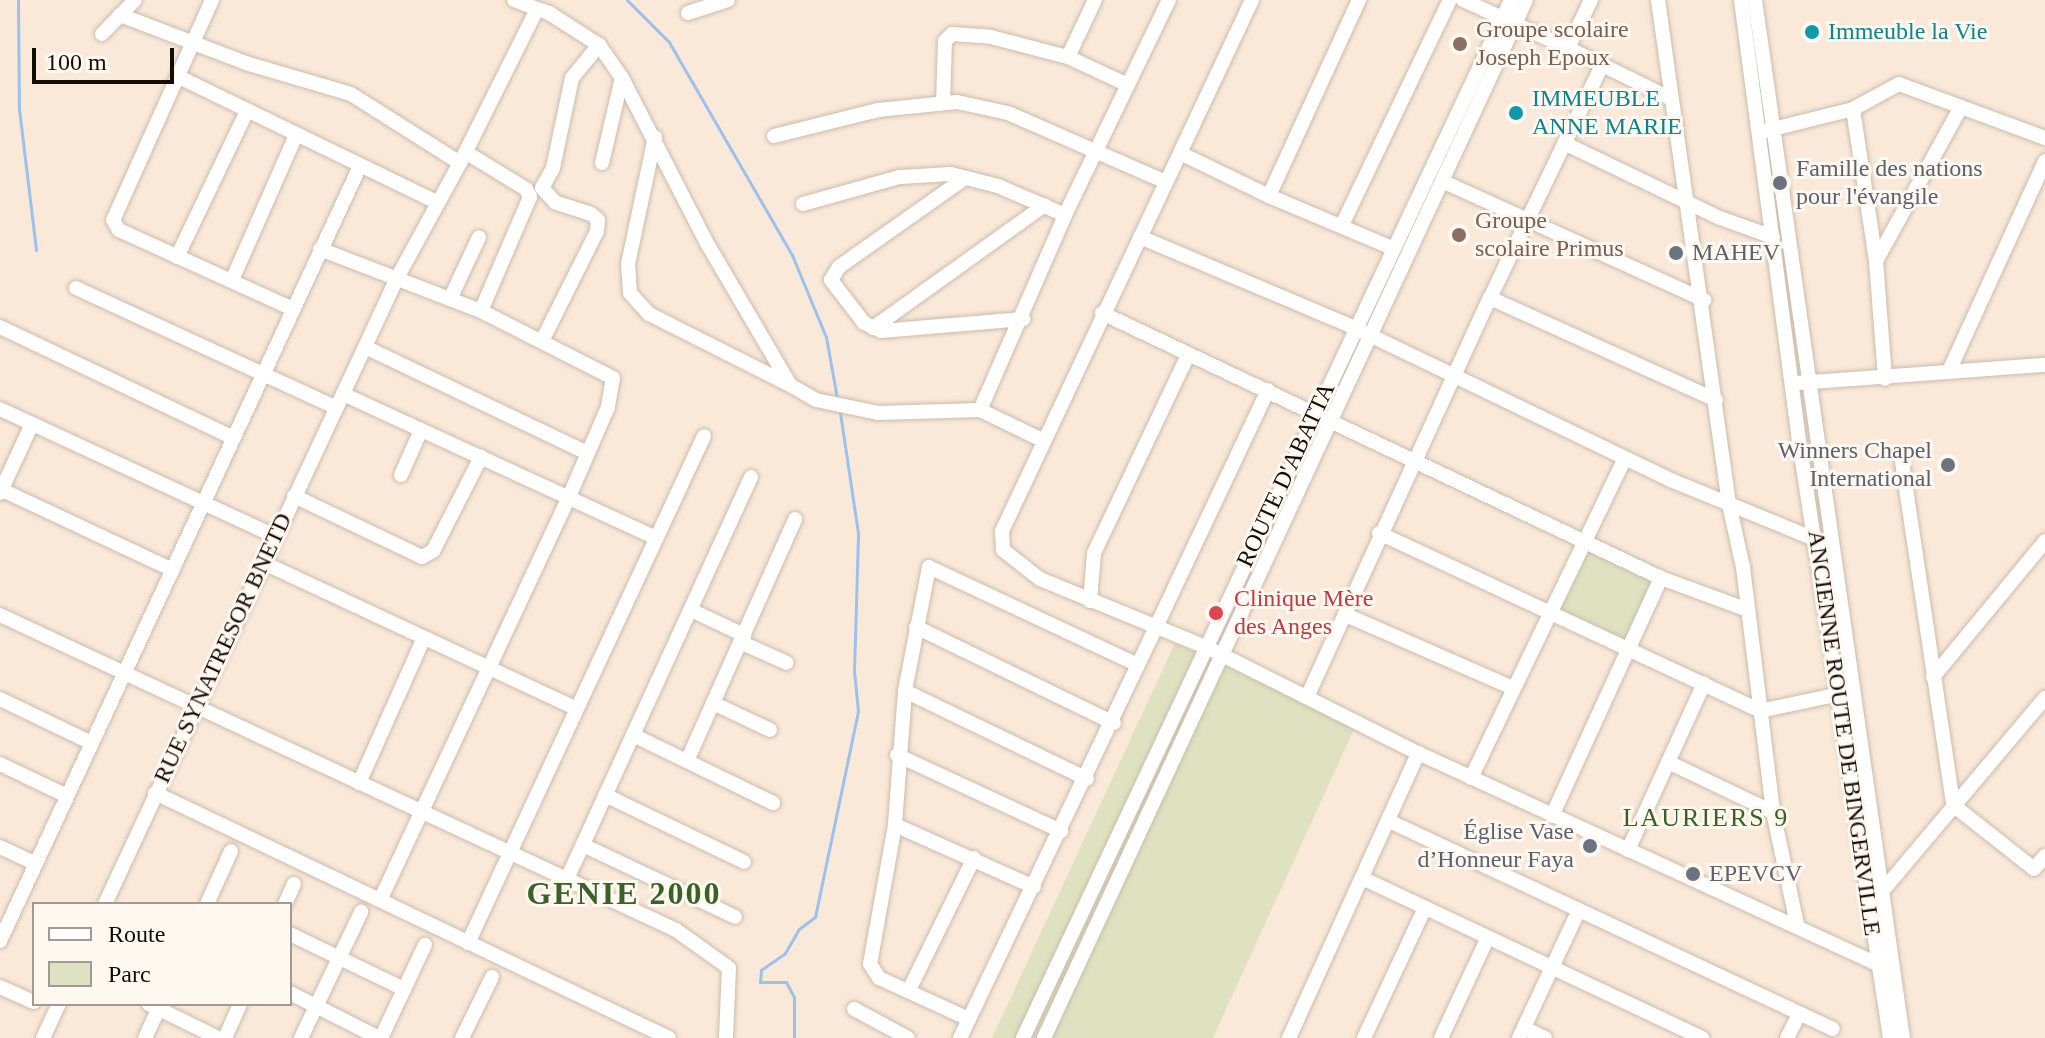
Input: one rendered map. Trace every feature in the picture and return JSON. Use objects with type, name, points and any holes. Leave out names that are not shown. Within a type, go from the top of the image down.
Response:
[{"type":"street","points":[[102,34],[135,0]]},
{"type":"street","points":[[212,0],[113,220],[119,230],[233,278],[293,309]]},
{"type":"street","points":[[514,0],[537,9],[599,45],[622,78],[708,245],[790,385]]},
{"type":"street","points":[[688,13],[728,0]]},
{"type":"street","points":[[1068,57],[1095,0]]},
{"type":"street","points":[[980,410],[1023,319],[1065,215],[1169,0]]},
{"type":"street","points":[[1252,0],[1002,531],[1003,550],[1040,579],[1225,655],[1418,753],[1552,816],[1884,963]]},
{"type":"street","points":[[1269,196],[1359,0]]},
{"type":"street","points":[[1342,225],[1450,0]]},
{"type":"street","points":[[1463,0],[1669,98]]},
{"type":"street","name":"ROUTE D'ABATTA","points":[[1044,1038],[1444,182],[1509,20],[1511,0]]},
{"type":"street","name":"ROUTE D'ABATTA","points":[[1023,1038],[1392,248],[1509,20],[1526,0]]},
{"type":"street","points":[[1568,48],[1591,0]]},
{"type":"street","points":[[1658,0],[1683,201],[1704,300],[1729,504],[1748,610],[1773,812],[1797,924]]},
{"type":"street","name":"ANCIENNE ROUTE DE BINGERVILLE","points":[[1741,0],[1773,237],[1800,383]]},
{"type":"street","name":"ANCIENNE ROUTE DE BINGERVILLE","points":[[1755,0],[1773,129],[1800,383],[1879,895],[1890,1038]]},
{"type":"street","name":"RUE SYNATRESOR BNETD","points":[[106,902],[194,707],[397,278],[464,158],[537,9]]},
{"type":"street","points":[[120,15],[351,94],[526,189],[530,197],[481,311]]},
{"type":"street","points":[[943,103],[945,41],[952,34],[991,37],[1068,57],[1126,84]]},
{"type":"street","points":[[543,339],[597,231],[598,220],[591,214],[555,202],[542,188],[553,168],[572,78],[599,45]]},
{"type":"street","points":[[1307,697],[1346,615],[1379,533],[1525,220],[1602,65]]},
{"type":"street","points":[[179,77],[437,202]]},
{"type":"street","points":[[602,163],[622,78]]},
{"type":"street","points":[[1757,132],[1853,109],[1899,84],[2045,138]]},
{"type":"street","points":[[774,136],[878,110],[943,103],[1008,113],[1166,182]]},
{"type":"street","points":[[1876,261],[1961,107]]},
{"type":"street","points":[[1853,109],[1876,261],[1885,379]]},
{"type":"street","points":[[177,257],[247,111]]},
{"type":"street","points":[[233,278],[296,135]]},
{"type":"street","points":[[655,137],[628,264],[630,293],[649,314],[816,400],[878,413],[980,410],[1044,441]]},
{"type":"street","points":[[1564,143],[1683,201],[1773,237]]},
{"type":"street","points":[[1180,153],[1269,196],[1392,248]]},
{"type":"street","points":[[1949,371],[2045,161]]},
{"type":"street","points":[[2,933],[360,166]]},
{"type":"street","points":[[803,204],[900,177],[965,178],[1045,205],[1065,215]]},
{"type":"street","points":[[965,178],[831,273],[864,323],[873,328],[1023,319]]},
{"type":"street","points":[[1444,182],[1704,300]]},
{"type":"street","points":[[873,328],[1045,205]]},
{"type":"street","points":[[450,299],[479,237]]},
{"type":"street","points":[[1140,237],[1355,328],[1452,379],[1729,504],[1823,542]]},
{"type":"street","points":[[320,249],[481,311],[543,339],[613,378],[608,407],[568,499],[493,666],[380,900]]},
{"type":"street","points":[[76,288],[264,377],[421,430],[656,538]]},
{"type":"street","points":[[1490,298],[1716,400]]},
{"type":"street","points":[[1102,313],[1188,355],[1317,411],[1661,578],[1748,610]]},
{"type":"street","points":[[0,327],[234,438]]},
{"type":"street","points":[[365,347],[587,453]]},
{"type":"street","points":[[1090,601],[1094,553],[1188,355]]},
{"type":"street","points":[[1800,383],[2045,365]]},
{"type":"street","points":[[960,1038],[1114,723],[1155,624],[1268,390]]},
{"type":"street","points":[[0,409],[275,536]]},
{"type":"street","points":[[32,424],[1,491],[173,570]]},
{"type":"street","points":[[401,475],[421,430]]},
{"type":"street","points":[[468,943],[513,854],[575,708],[704,436]]},
{"type":"street","points":[[1901,455],[1953,805],[2034,869],[2045,856]]},
{"type":"street","points":[[294,496],[422,557],[433,551],[481,457]]},
{"type":"street","points":[[1471,778],[1511,687],[1625,458]]},
{"type":"street","points":[[567,879],[751,477]]},
{"type":"street","points":[[687,761],[795,519]]},
{"type":"street","points":[[1379,533],[1760,711],[1840,694]]},
{"type":"street","points":[[1933,677],[2045,541]]},
{"type":"street","name":"ANCIENNE ROUTE DE BINGERVILLE","points":[[1823,542],[1840,694],[1884,963],[1903,1038]]},
{"type":"street","points":[[262,562],[424,638],[493,666],[575,708]]},
{"type":"street","points":[[969,1019],[879,978],[870,964],[895,825],[897,755],[925,571],[932,568],[1138,665]]},
{"type":"street","points":[[1552,816],[1661,578]]},
{"type":"street","points":[[691,610],[787,663]]},
{"type":"street","points":[[0,615],[676,930],[729,968],[726,1038]]},
{"type":"street","points":[[1346,615],[1511,687]]},
{"type":"street","points":[[916,627],[1114,723]]},
{"type":"street","points":[[359,783],[424,638]]},
{"type":"street","points":[[1628,850],[1704,683]]},
{"type":"street","points":[[905,691],[1087,779]]},
{"type":"street","points":[[1879,895],[2045,698]]},
{"type":"street","points":[[0,699],[92,743]]},
{"type":"street","points":[[713,703],[770,730]]},
{"type":"street","points":[[633,735],[773,803]]},
{"type":"street","points":[[1289,1038],[1418,753]]},
{"type":"street","points":[[897,755],[1061,831]]},
{"type":"street","points":[[1668,762],[1773,812]]},
{"type":"street","points":[[0,764],[67,796]]},
{"type":"street","points":[[155,793],[669,1038]]},
{"type":"street","points":[[605,795],[744,862]]},
{"type":"street","points":[[1389,821],[1833,1029]]},
{"type":"street","points":[[895,825],[1034,887]]},
{"type":"street","points":[[583,845],[735,917]]},
{"type":"street","points":[[0,847],[36,864]]},
{"type":"street","points":[[208,900],[231,851]]},
{"type":"street","points":[[909,990],[974,858]]},
{"type":"street","points":[[1362,878],[1702,1038]]},
{"type":"street","points":[[286,902],[294,884]]},
{"type":"street","points":[[1364,1038],[1425,908]]},
{"type":"street","points":[[1545,1038],[1522,1033],[1579,910]]},
{"type":"street","points":[[301,1038],[361,912]]},
{"type":"street","points":[[292,935],[404,989]]},
{"type":"street","points":[[1441,1038],[1488,937]]},
{"type":"street","points":[[292,994],[380,1038],[425,945]]},
{"type":"street","points":[[462,1038],[492,977]]},
{"type":"street","points":[[0,987],[32,1001]]},
{"type":"street","points":[[145,1038],[156,1006],[218,1038]]},
{"type":"street","points":[[225,1038],[239,1006]]},
{"type":"street","points":[[43,1038],[57,1008]]},
{"type":"street","points":[[854,1009],[908,1038]]},
{"type":"street","points":[[1787,1038],[1799,1014]]},
{"type":"green space","points":[[1586,545],[1656,579],[1627,645],[1550,611]]},
{"type":"green space","points":[[1175,643],[1356,725],[1213,1038],[992,1038]]},
{"type":"waterway","points":[[18,0],[19,109],[36,250]]},
{"type":"waterway","points":[[627,0],[669,42],[792,255],[826,337],[837,398]]},
{"type":"waterway","points":[[794,1038],[794,997],[786,982],[760,982],[761,970],[785,953],[799,929],[815,917],[858,711],[854,671],[858,533],[840,412]]},
{"type":"place","name":"Immeuble la Vie","points":[[1812,32]]},
{"type":"place","name":"Groupe scolaire Joseph Epoux","points":[[1460,44]]},
{"type":"place","name":"IMMEUBLE ANNE MARIE","points":[[1516,113]]},
{"type":"place","name":"Famille des nations pour l'évangile","points":[[1780,183]]},
{"type":"place","name":"Groupe scolaire Primus","points":[[1459,235]]},
{"type":"place","name":"MAHEV","points":[[1676,253]]},
{"type":"place","name":"Winners Chapel International","points":[[1948,465]]},
{"type":"place","name":"Clinique Mère des Anges","points":[[1216,613]]},
{"type":"place","name":"Église Vase d’Honneur Faya","points":[[1590,846]]},
{"type":"place","name":"EPEVCV","points":[[1693,874]]},
{"type":"district","name":"LAURIERS 9","points":[[1706,818]]},
{"type":"district","name":"GENIE 2000","points":[[624,893]]}]
